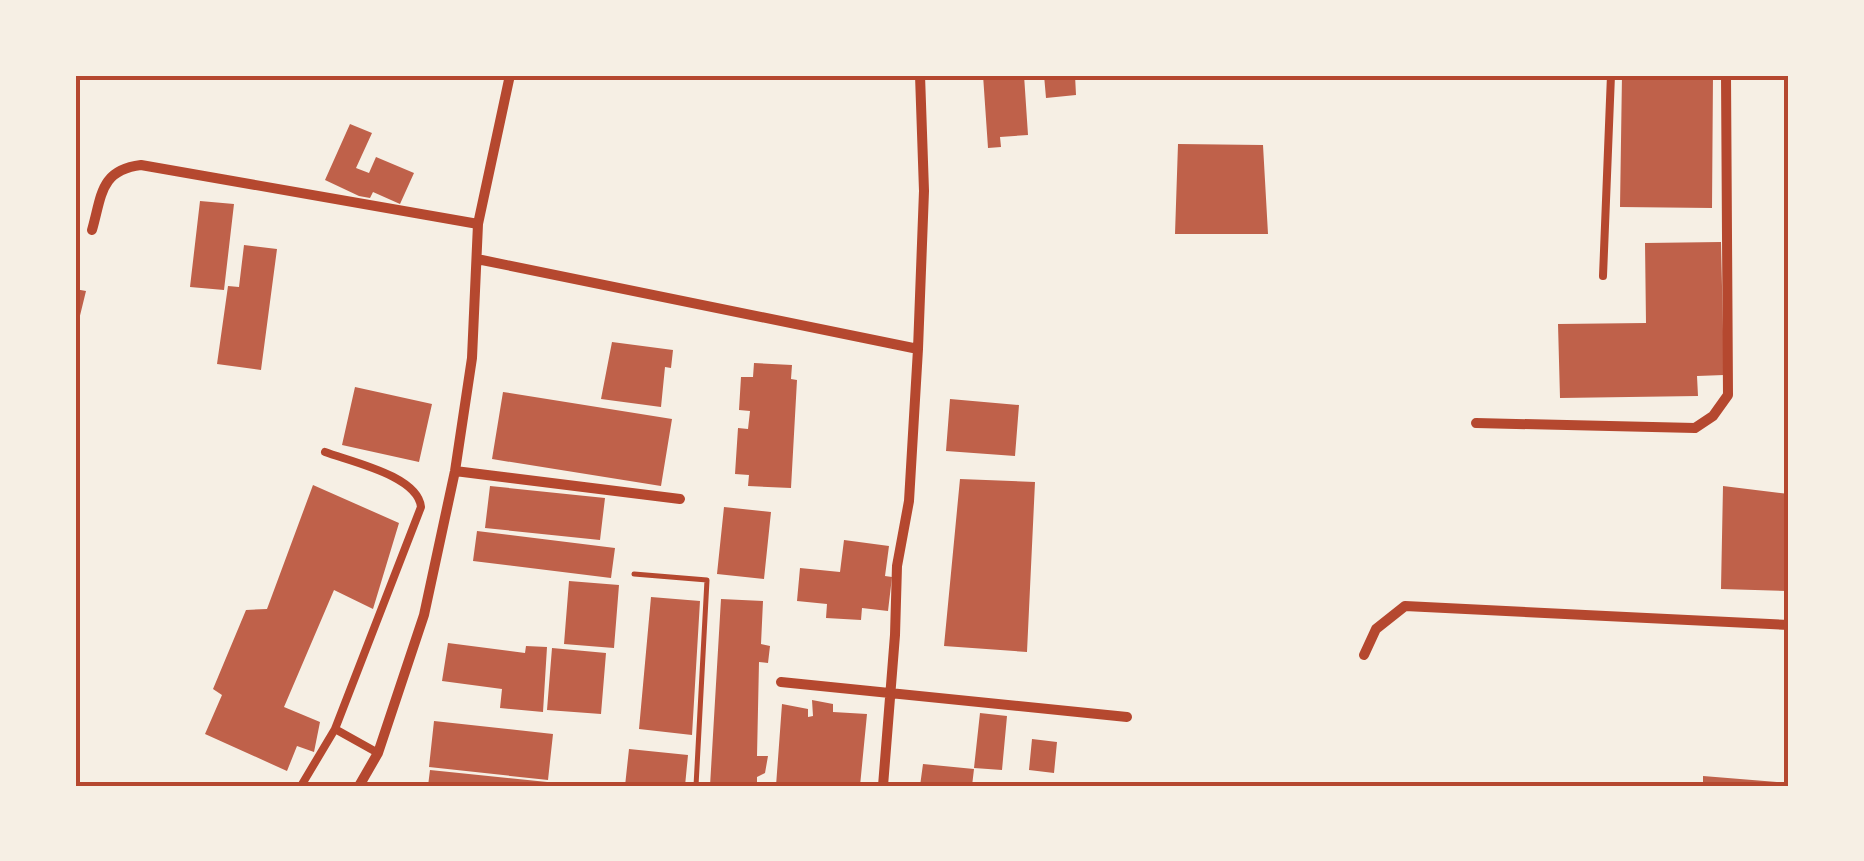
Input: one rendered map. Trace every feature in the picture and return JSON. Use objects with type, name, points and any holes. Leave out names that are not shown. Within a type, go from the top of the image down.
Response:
[{"type":"street","points":[[358,786],[378,753],[424,615],[455,470],[472,358],[478,224],[510,75]]},
{"type":"street","points":[[883,786],[896,566],[909,502],[918,349],[924,191],[920,75]]},
{"type":"street","points":[[1476,422],[1695,428],[1713,416],[1728,395],[1726,75]]},
{"type":"street","points":[[92,230],[107,180],[120,168],[141,165],[478,224]]},
{"type":"street","points":[[477,260],[918,349]]},
{"type":"street","points":[[455,470],[680,499]]},
{"type":"street","points":[[1364,655],[1376,629],[1404,606],[1789,625]]},
{"type":"street","points":[[781,682],[1127,717]]},
{"type":"lane","points":[[1603,276],[1611,75]]},
{"type":"lane","points":[[302,786],[336,728],[421,507],[420,496],[409,484],[325,452]]},
{"type":"lane","points":[[336,728],[378,753]]},
{"type":"path","points":[[634,574],[707,580],[696,786]]},
{"type":"building","points":[[983,75],[1024,75],[1028,135],[1000,137],[1001,147],[988,148]]},
{"type":"building","points":[[1044,75],[1075,75],[1076,95],[1046,98]]},
{"type":"building","points":[[1622,75],[1713,75],[1712,208],[1620,207]]},
{"type":"building","points":[[350,124],[372,133],[356,168],[369,173],[376,157],[414,173],[400,204],[373,192],[370,198],[359,196],[325,180]]},
{"type":"building","points":[[1178,144],[1263,145],[1268,234],[1175,234]]},
{"type":"building","points":[[200,201],[234,204],[224,290],[190,287]]},
{"type":"building","points":[[1721,242],[1724,375],[1697,376],[1698,396],[1560,398],[1558,324],[1646,323],[1645,243]]},
{"type":"building","points":[[244,245],[277,249],[261,370],[217,364],[228,286],[239,287]]},
{"type":"building","points":[[75,289],[86,291],[76,332],[75,332]]},
{"type":"building","points":[[612,342],[673,350],[671,368],[665,367],[661,407],[601,399]]},
{"type":"building","points":[[754,363],[792,365],[791,379],[797,380],[791,488],[748,486],[749,475],[735,474],[738,428],[748,429],[750,411],[739,410],[741,377],[753,377]]},
{"type":"building","points":[[355,387],[432,404],[419,462],[342,445]]},
{"type":"building","points":[[503,392],[672,419],[661,486],[492,459]]},
{"type":"building","points":[[950,399],[1019,405],[1015,456],[946,451]]},
{"type":"building","points":[[960,479],[1035,482],[1027,652],[944,646]]},
{"type":"building","points":[[313,485],[399,523],[373,609],[334,590],[284,707],[320,722],[314,752],[297,746],[287,771],[205,734],[222,695],[213,689],[246,610],[267,609]]},
{"type":"building","points":[[490,486],[605,498],[600,540],[485,528]]},
{"type":"building","points":[[1723,486],[1789,494],[1789,591],[1721,589]]},
{"type":"building","points":[[724,507],[771,512],[764,579],[717,574]]},
{"type":"building","points":[[477,531],[615,548],[611,578],[473,561]]},
{"type":"building","points":[[844,540],[889,546],[885,576],[892,577],[888,611],[862,608],[861,620],[826,618],[827,604],[797,601],[800,568],[840,572]]},
{"type":"building","points":[[569,581],[619,585],[614,648],[564,644]]},
{"type":"building","points":[[651,597],[700,601],[692,735],[639,729]]},
{"type":"building","points":[[721,599],[763,601],[761,644],[770,646],[768,663],[759,662],[757,756],[768,756],[765,773],[757,777],[757,786],[710,786]]},
{"type":"building","points":[[448,643],[525,653],[526,646],[547,647],[543,712],[500,708],[502,689],[442,681]]},
{"type":"building","points":[[552,648],[606,653],[601,714],[547,710]]},
{"type":"building","points":[[812,700],[833,704],[833,712],[867,714],[860,786],[776,786],[782,704],[808,709],[808,717],[813,716]]},
{"type":"building","points":[[980,713],[1007,716],[1002,770],[974,768]]},
{"type":"building","points":[[434,721],[553,734],[548,780],[429,767]]},
{"type":"building","points":[[1032,739],[1057,742],[1054,773],[1029,770]]},
{"type":"building","points":[[629,749],[688,755],[685,786],[625,786]]},
{"type":"building","points":[[923,764],[974,769],[972,786],[920,786]]},
{"type":"building","points":[[430,770],[557,783],[428,786]]},
{"type":"building","points":[[1703,776],[1789,783],[1789,786],[1703,786]]}]
